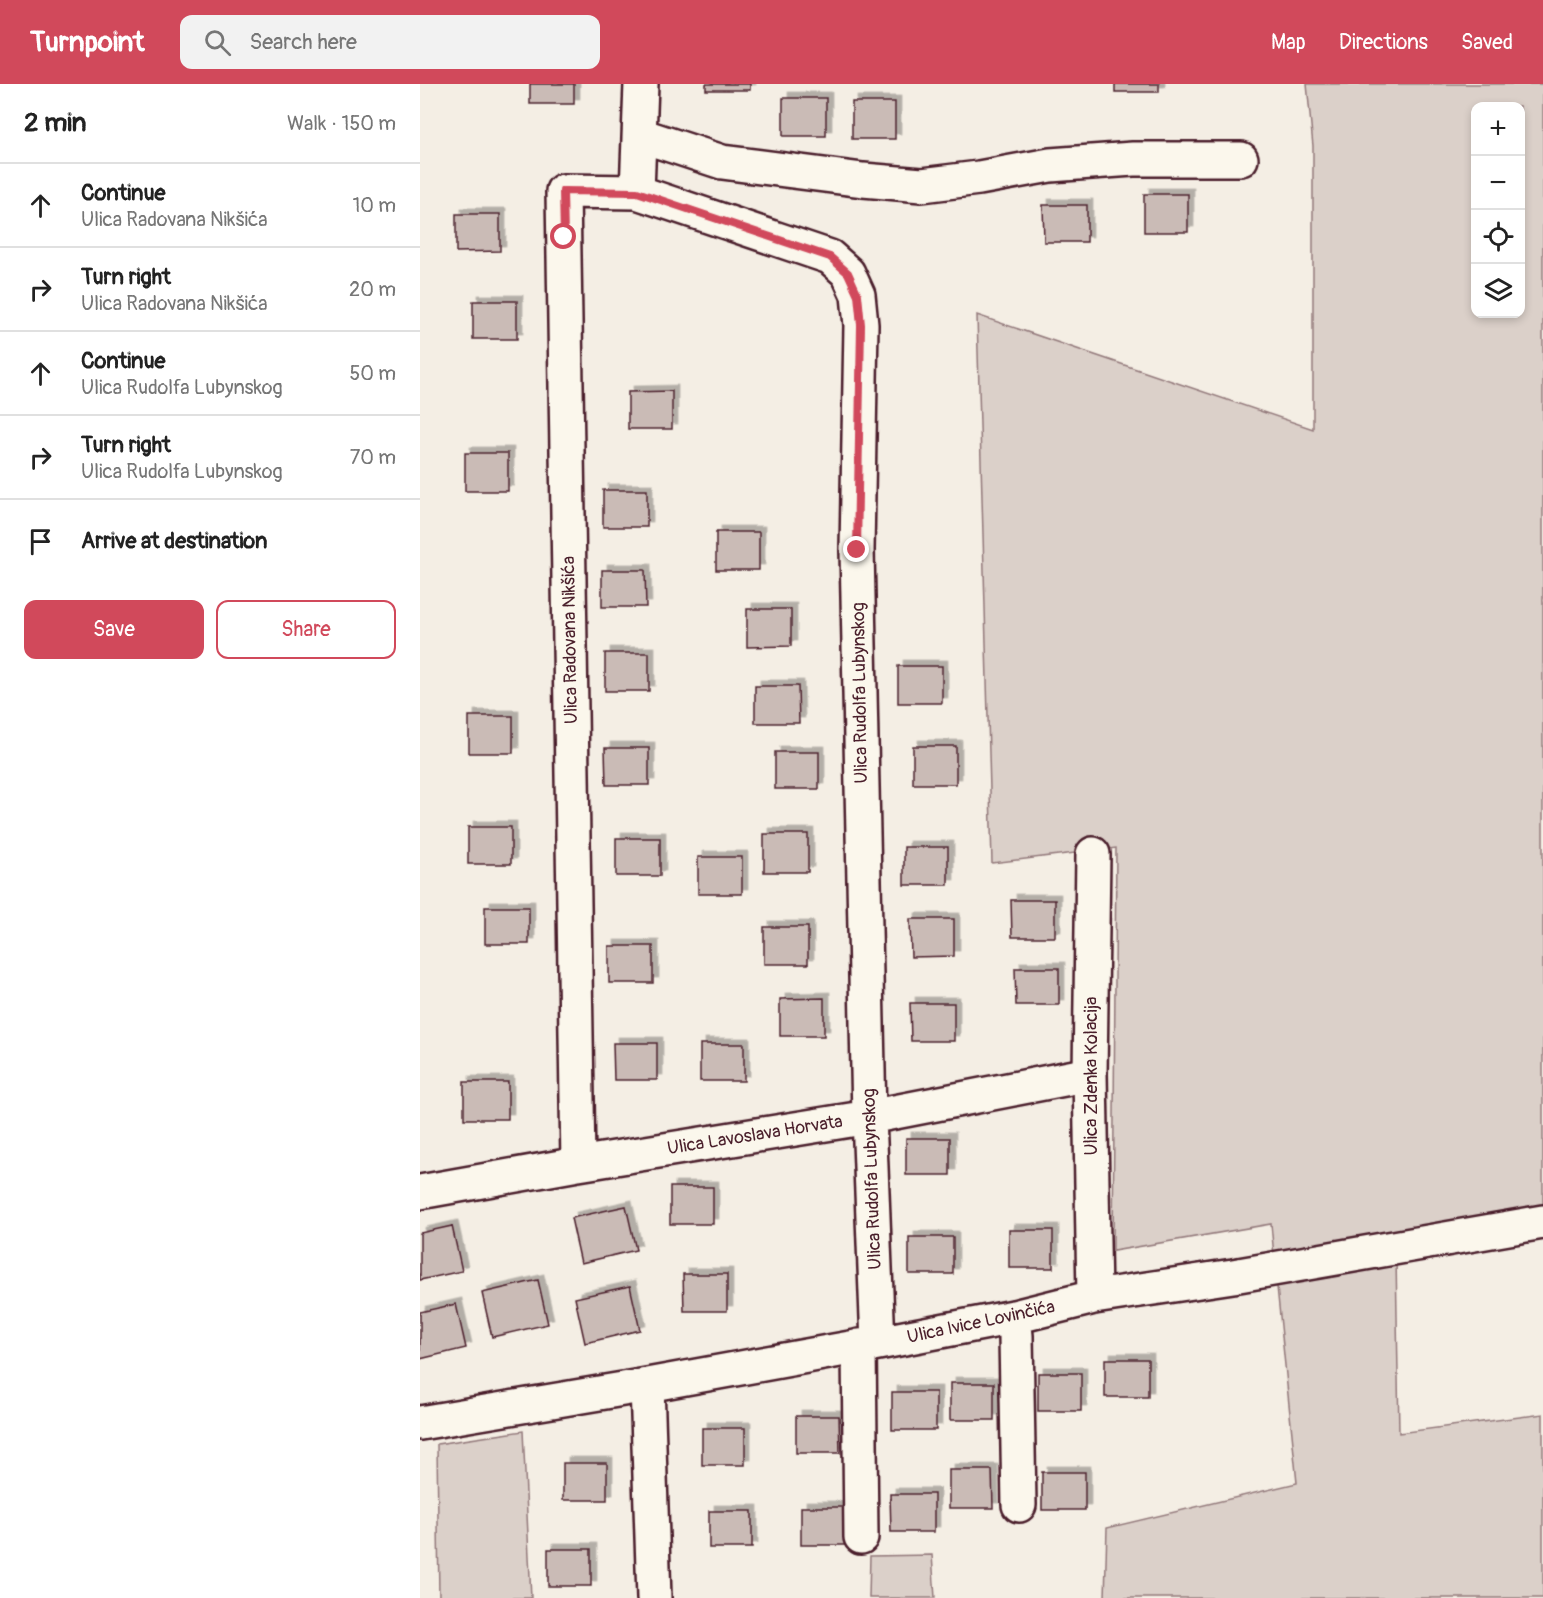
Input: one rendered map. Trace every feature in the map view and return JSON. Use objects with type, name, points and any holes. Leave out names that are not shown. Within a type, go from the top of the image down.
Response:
[{"type":"street","points":[[637,192],[641,84]]},
{"type":"street","points":[[640,135],[722,162],[922,185],[980,178],[1050,165],[1133,159],[1241,159]]},
{"type":"street","name":"Ulica Radovana Nikšića","points":[[578,1164],[563,191],[637,192]]},
{"type":"street","name":"Ulica Rudolfa Lubynskog","points":[[637,192],[830,257],[848,273],[858,295],[861,325],[857,550],[869,1117],[869,1344],[861,1537]]},
{"type":"street","name":"Ulica Zdenka Kolacija","points":[[1093,854],[1090,1074],[1094,1297]]},
{"type":"street","name":"Ulica Lavoslava Horvata","points":[[420,1192],[869,1117],[1090,1074]]},
{"type":"street","name":"Ulica Ivice Lovinčića","points":[[420,1423],[647,1385],[1014,1317],[1094,1297],[1233,1276],[1543,1222]]},
{"type":"street","points":[[1014,1317],[1018,1505]]},
{"type":"street","points":[[647,1385],[654,1598]]},
{"type":"shaded area","points":[[1307,84],[1543,84],[1543,1211],[1274,1256],[1271,1224],[1113,1251],[1116,848],[992,863],[977,315],[1313,429],[1313,146]]},
{"type":"shaded area","points":[[1396,1258],[1399,1433],[1543,1414],[1543,1598],[1105,1598],[1107,1528],[1297,1483],[1276,1277]]},
{"type":"shaded area","points":[[523,1431],[531,1598],[439,1598],[437,1444]]},
{"type":"shaded area","points":[[932,1555],[935,1598],[869,1598],[870,1556]]},
{"type":"building","points":[[530,84],[574,84],[574,104],[530,104]]},
{"type":"building","points":[[706,84],[750,84],[750,90],[706,90]]},
{"type":"building","points":[[1115,84],[1159,84],[1159,92],[1115,92]]},
{"type":"building","points":[[783,98],[826,98],[826,136],[783,136]]},
{"type":"building","points":[[852,102],[895,102],[895,139],[852,139]]},
{"type":"building","points":[[1144,194],[1188,194],[1188,232],[1144,232]]},
{"type":"building","points":[[1043,205],[1087,205],[1087,242],[1044,242]]},
{"type":"building","points":[[456,214],[500,214],[500,251],[456,252]]},
{"type":"building","points":[[473,301],[517,301],[517,339],[473,339]]},
{"type":"building","points":[[672,391],[672,429],[628,429],[628,392]]},
{"type":"building","points":[[465,453],[508,453],[508,491],[465,491]]},
{"type":"building","points":[[603,490],[647,490],[647,527],[603,527]]},
{"type":"building","points":[[716,532],[759,532],[759,570],[716,570]]},
{"type":"building","points":[[602,570],[645,570],[646,607],[602,607]]},
{"type":"building","points":[[747,609],[791,609],[791,646],[747,647]]},
{"type":"building","points":[[605,653],[649,653],[649,691],[605,691]]},
{"type":"building","points":[[898,666],[942,666],[942,703],[898,703]]},
{"type":"building","points":[[755,686],[798,686],[799,723],[755,723]]},
{"type":"building","points":[[469,716],[513,716],[513,753],[469,753]]},
{"type":"building","points":[[913,746],[956,746],[956,784],[913,784]]},
{"type":"building","points":[[605,748],[649,748],[649,785],[606,785]]},
{"type":"building","points":[[775,752],[819,752],[819,789],[775,789]]},
{"type":"building","points":[[468,827],[511,827],[511,864],[468,864]]},
{"type":"building","points":[[764,834],[808,834],[808,872],[764,872]]},
{"type":"building","points":[[616,838],[660,838],[660,876],[616,876]]},
{"type":"building","points":[[904,847],[948,847],[948,885],[904,885]]},
{"type":"building","points":[[698,857],[742,857],[742,894],[698,894]]},
{"type":"building","points":[[1011,900],[1055,900],[1055,937],[1012,937]]},
{"type":"building","points":[[485,907],[529,907],[529,944],[485,944]]},
{"type":"building","points":[[910,919],[954,919],[954,956],[911,957]]},
{"type":"building","points":[[764,927],[808,927],[808,964],[764,964]]},
{"type":"building","points":[[609,946],[653,946],[653,983],[609,983]]},
{"type":"building","points":[[1015,968],[1059,968],[1059,1005],[1016,1005]]},
{"type":"building","points":[[824,998],[824,1036],[780,1036],[780,999]]},
{"type":"building","points":[[910,1003],[954,1003],[954,1041],[911,1041]]},
{"type":"building","points":[[613,1043],[657,1043],[657,1080],[614,1080]]},
{"type":"building","points":[[700,1044],[744,1044],[744,1081],[700,1081]]},
{"type":"building","points":[[464,1082],[508,1082],[508,1119],[464,1119]]},
{"type":"building","points":[[906,1138],[950,1138],[950,1175],[906,1175]]},
{"type":"building","points":[[670,1187],[713,1187],[713,1224],[670,1224]]},
{"type":"building","points":[[626,1206],[636,1250],[581,1263],[571,1218]]},
{"type":"building","points":[[452,1226],[462,1271],[420,1280],[420,1233]]},
{"type":"building","points":[[1009,1230],[1053,1230],[1053,1268],[1009,1268]]},
{"type":"building","points":[[909,1237],[953,1237],[953,1274],[909,1274]]},
{"type":"building","points":[[683,1274],[727,1274],[727,1311],[684,1311]]},
{"type":"building","points":[[538,1280],[548,1324],[492,1337],[482,1293]]},
{"type":"building","points":[[630,1286],[640,1330],[585,1343],[575,1298]]},
{"type":"building","points":[[456,1304],[466,1348],[420,1359],[420,1312]]},
{"type":"building","points":[[1105,1359],[1148,1359],[1148,1397],[1105,1397]]},
{"type":"building","points":[[1038,1373],[1081,1373],[1081,1411],[1038,1411]]},
{"type":"building","points":[[950,1383],[994,1383],[994,1420],[950,1420]]},
{"type":"building","points":[[892,1392],[936,1392],[936,1430],[892,1430]]},
{"type":"building","points":[[796,1416],[839,1416],[840,1453],[796,1453]]},
{"type":"building","points":[[702,1428],[745,1428],[745,1465],[702,1465]]},
{"type":"building","points":[[563,1463],[607,1463],[607,1500],[563,1500]]},
{"type":"building","points":[[949,1470],[992,1470],[993,1508],[949,1508]]},
{"type":"building","points":[[1042,1472],[1085,1472],[1085,1510],[1042,1510]]},
{"type":"building","points":[[890,1494],[934,1494],[934,1532],[891,1532]]},
{"type":"building","points":[[801,1507],[845,1507],[845,1545],[801,1545]]},
{"type":"building","points":[[709,1511],[752,1511],[752,1548],[709,1548]]},
{"type":"building","points":[[548,1549],[591,1549],[591,1586],[548,1586]]},
{"type":"route","points":[[564,237],[563,191],[637,192],[830,257],[848,273],[858,295],[861,325],[857,550]]}]
